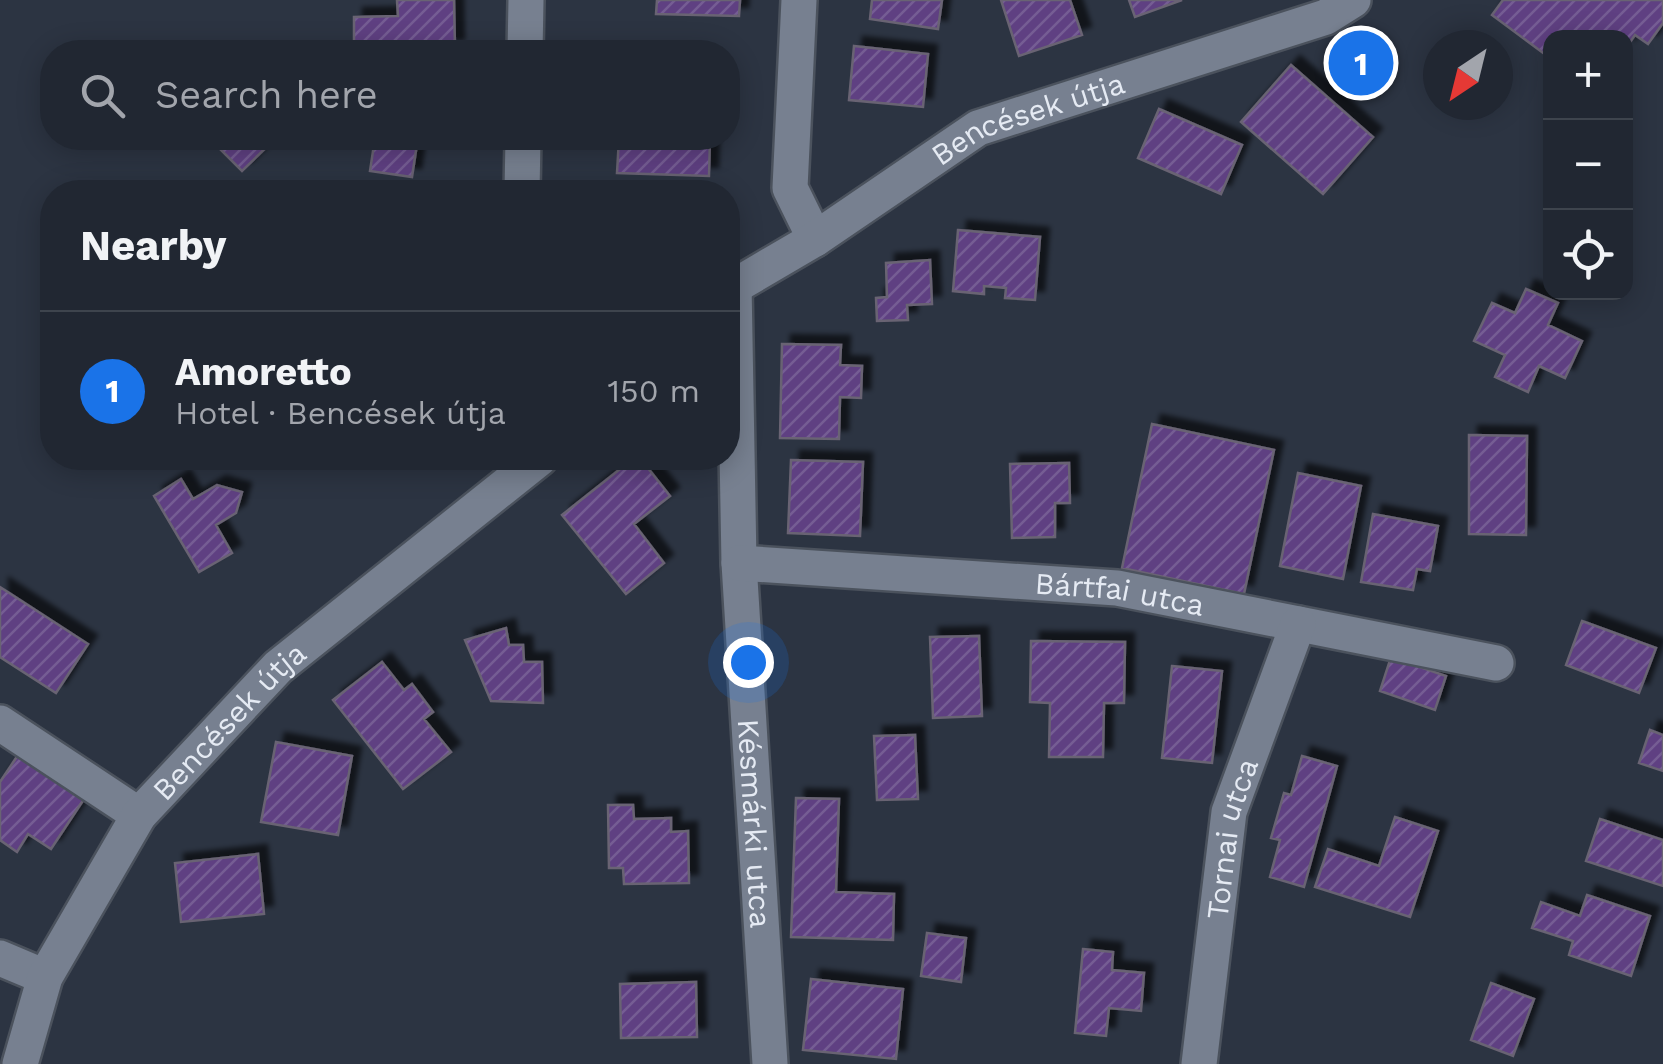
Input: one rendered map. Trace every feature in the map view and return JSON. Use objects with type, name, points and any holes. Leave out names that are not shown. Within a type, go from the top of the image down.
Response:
[{"type":"street","points":[[525,40],[526,0]]},
{"type":"street","points":[[799,0],[790,188],[815,239]]},
{"type":"street","name":"Bencések útja","points":[[740,282],[815,239],[978,128],[1326,18],[1353,0]]},
{"type":"street","points":[[522,180],[523,150]]},
{"type":"street","name":"Bencések útja","points":[[20,1064],[45,978],[139,814],[278,667],[518,470]]},
{"type":"street","name":"Késmárki utca","points":[[736,470],[770,1064]]},
{"type":"street","name":"Bártfai utca","points":[[739,562],[1117,588],[1496,663]]},
{"type":"street","name":"Tornai utca","points":[[1199,1064],[1229,812],[1298,624]]},
{"type":"street","points":[[0,724],[139,814]]},
{"type":"street","points":[[0,958],[45,978]]},
{"type":"building","points":[[397,0],[454,0],[455,40],[354,40],[354,17],[398,16]]},
{"type":"building","points":[[657,0],[740,0],[739,16],[656,14]]},
{"type":"building","points":[[872,0],[942,0],[938,29],[870,19]]},
{"type":"building","points":[[1001,0],[1070,0],[1082,35],[1019,56]]},
{"type":"building","points":[[1129,0],[1182,0],[1135,17]]},
{"type":"building","points":[[1503,0],[1663,0],[1663,23],[1648,44],[1635,35],[1633,38],[1633,30],[1543,30],[1543,53],[1492,15]]},
{"type":"building","points":[[854,46],[928,54],[923,107],[849,100]]},
{"type":"building","points":[[1291,65],[1373,137],[1323,194],[1241,122]]},
{"type":"building","points":[[1159,109],[1242,145],[1221,194],[1138,158]]},
{"type":"building","points":[[221,150],[264,150],[242,171]]},
{"type":"building","points":[[373,150],[416,150],[412,177],[370,171]]},
{"type":"building","points":[[618,150],[710,150],[709,176],[617,173]]},
{"type":"building","points":[[958,230],[1040,237],[1035,300],[1005,298],[1006,288],[984,286],[984,294],[953,291]]},
{"type":"building","points":[[930,260],[932,304],[907,305],[908,320],[877,321],[876,298],[887,297],[886,263]]},
{"type":"building","points":[[1526,289],[1543,300],[1558,303],[1548,325],[1582,341],[1565,378],[1539,366],[1528,392],[1495,377],[1505,355],[1474,341],[1492,303],[1515,313]]},
{"type":"building","points":[[782,344],[841,345],[840,365],[862,366],[861,398],[840,397],[839,439],[780,438]]},
{"type":"building","points":[[1152,424],[1274,450],[1244,594],[1122,568]]},
{"type":"building","points":[[1469,435],[1527,436],[1526,535],[1469,534]]},
{"type":"building","points":[[791,460],[863,462],[860,536],[788,533]]},
{"type":"building","points":[[1069,463],[1070,503],[1055,503],[1055,537],[1012,538],[1010,464]]},
{"type":"building","points":[[619,470],[649,470],[670,496],[634,524],[664,563],[626,594],[562,515]]},
{"type":"building","points":[[1298,473],[1361,486],[1343,579],[1280,566]]},
{"type":"building","points":[[181,479],[193,499],[217,485],[242,492],[236,513],[216,525],[232,553],[199,572],[154,496]]},
{"type":"building","points":[[1373,514],[1438,526],[1430,571],[1417,569],[1413,590],[1361,582]]},
{"type":"building","points":[[0,587],[88,644],[56,693],[0,657]]},
{"type":"building","points":[[1582,621],[1656,648],[1639,693],[1566,665]]},
{"type":"building","points":[[506,628],[509,645],[523,645],[524,662],[542,662],[543,703],[491,701],[465,640]]},
{"type":"building","points":[[979,636],[982,716],[933,718],[930,637]]},
{"type":"building","points":[[1031,641],[1125,642],[1124,703],[1104,703],[1103,757],[1049,757],[1050,703],[1030,702]]},
{"type":"building","points":[[1391,657],[1446,676],[1435,710],[1380,691]]},
{"type":"building","points":[[382,662],[404,690],[412,684],[433,712],[424,719],[451,752],[403,789],[333,700]]},
{"type":"building","points":[[1172,666],[1222,671],[1212,763],[1162,758]]},
{"type":"building","points":[[1650,730],[1663,735],[1663,771],[1639,763]]},
{"type":"building","points":[[915,735],[918,799],[877,800],[874,736]]},
{"type":"building","points":[[276,742],[352,756],[338,835],[261,822]]},
{"type":"building","points":[[20,752],[86,796],[51,849],[28,834],[17,852],[0,840],[0,782]]},
{"type":"building","points":[[1302,756],[1337,766],[1304,887],[1270,877],[1280,840],[1271,838],[1284,793],[1291,795]]},
{"type":"building","points":[[796,798],[839,799],[836,892],[894,894],[893,940],[791,937]]},
{"type":"building","points":[[608,805],[633,805],[634,819],[671,818],[671,832],[688,831],[689,883],[624,884],[623,868],[609,868]]},
{"type":"building","points":[[1395,817],[1438,831],[1410,917],[1315,887],[1328,849],[1379,866]]},
{"type":"building","points":[[1600,819],[1663,840],[1663,886],[1586,861]]},
{"type":"building","points":[[258,854],[264,914],[181,922],[175,863]]},
{"type":"building","points":[[1587,895],[1650,916],[1631,976],[1569,955],[1573,941],[1532,928],[1541,902],[1580,916]]},
{"type":"building","points":[[927,933],[966,938],[961,982],[921,976]]},
{"type":"building","points":[[1083,949],[1113,952],[1112,970],[1144,973],[1141,1011],[1109,1008],[1106,1036],[1075,1033]]},
{"type":"building","points":[[811,979],[903,989],[896,1059],[803,1050]]},
{"type":"building","points":[[696,982],[697,1037],[621,1038],[620,984]]},
{"type":"building","points":[[1491,983],[1534,999],[1513,1056],[1471,1040]]},
{"type":"place","name":"Amoretto","points":[[1361,63]]}]
